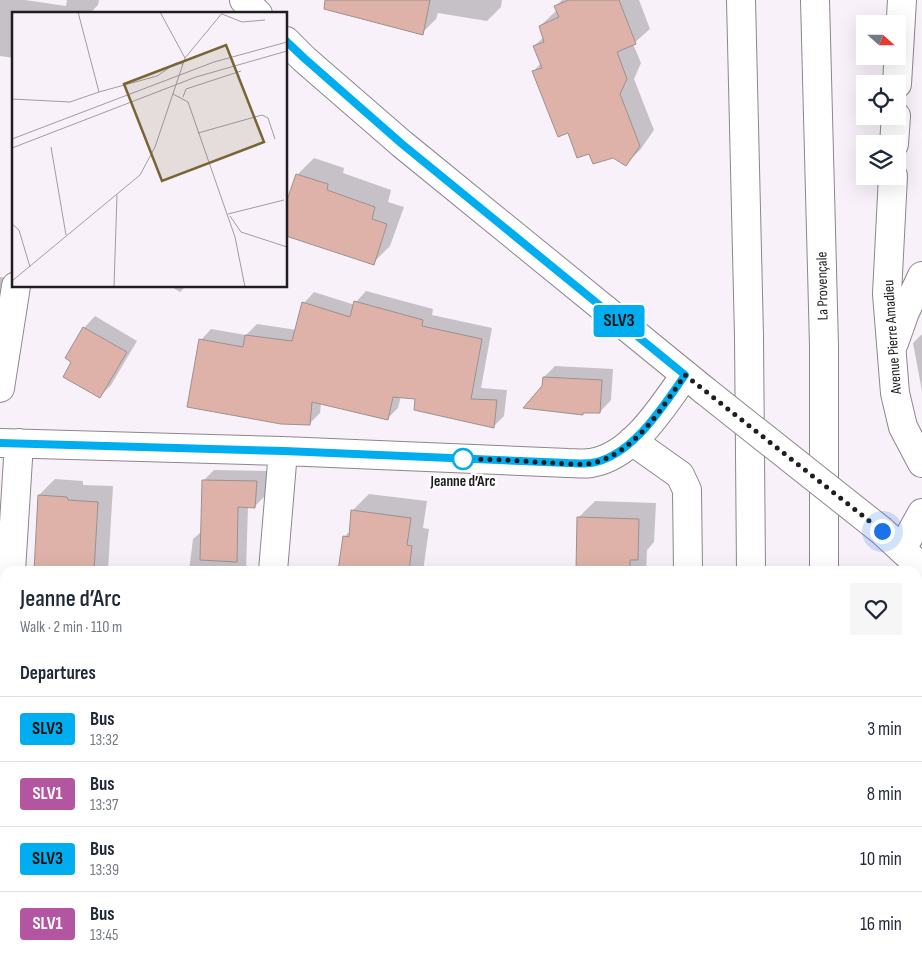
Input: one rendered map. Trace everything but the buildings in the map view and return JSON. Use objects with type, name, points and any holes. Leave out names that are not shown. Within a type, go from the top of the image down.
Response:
[{"type":"main road","points":[[244,0],[256,12]]},
{"type":"main road","points":[[741,0],[749,336],[751,566]]},
{"type":"main road","name":"La Provençale","points":[[815,0],[824,346],[824,566]]},
{"type":"main road","points":[[898,75],[902,0]]},
{"type":"main road","points":[[288,43],[402,144],[694,383],[882,531],[920,566]]},
{"type":"main road","name":"Avenue Pierre Amadieu","points":[[893,185],[887,294],[895,393],[903,427],[922,463]]},
{"type":"main road","points":[[892,349],[905,312],[922,276]]},
{"type":"main road","points":[[0,388],[16,288]]},
{"type":"main road","points":[[10,566],[9,443],[592,463],[613,454],[632,441],[694,383]]},
{"type":"main road","points":[[632,441],[680,475],[687,490],[688,566]]},
{"type":"main road","points":[[273,566],[284,451]]},
{"type":"main road","points":[[902,549],[922,513]]},
{"type":"bus line","name":"SLV3","points":[[0,443],[284,451],[592,463],[613,454],[632,441],[652,421],[666,402],[685,375],[402,144],[288,43]]},
{"type":"place","name":"Jeanne d’Arc","points":[[463,459]]},
{"type":"route","points":[[463,459],[592,463],[613,454],[632,441],[652,421],[685,375],[882,531]]}]
